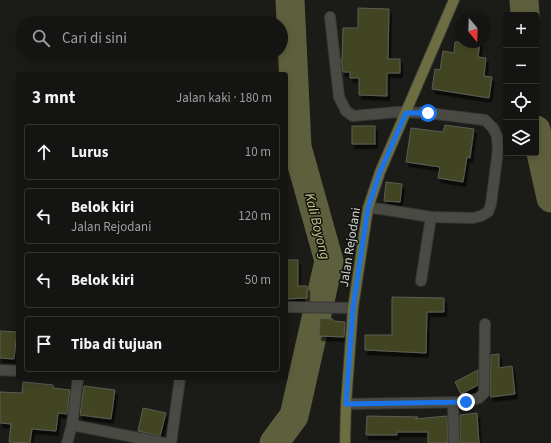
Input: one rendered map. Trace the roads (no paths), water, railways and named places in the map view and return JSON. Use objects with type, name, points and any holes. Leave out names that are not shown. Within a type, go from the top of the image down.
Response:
[{"type":"main road","name":"Jalan Rejodani","points":[[346,443],[346,404],[353,308],[368,208],[380,172],[454,0]]},
{"type":"street","points":[[330,17],[339,97],[342,106],[353,116],[397,112],[428,113],[485,120],[493,128],[497,136],[498,150],[491,204],[488,212],[481,216],[473,218],[431,217],[368,208]]},
{"type":"street","points":[[421,281],[431,217]]},
{"type":"street","points":[[288,307],[353,308]]},
{"type":"street","points":[[346,404],[474,401],[484,393],[485,324]]},
{"type":"street","points":[[0,370],[16,371]]},
{"type":"street","points":[[67,443],[72,426],[78,380]]},
{"type":"street","points":[[171,443],[180,380]]},
{"type":"street","points":[[452,402],[454,443]]},
{"type":"street","points":[[72,426],[164,443]]},
{"type":"waterway","name":"Kali Boyong","points":[[274,443],[294,416],[329,261],[297,147],[290,0]]},
{"type":"waterway","points":[[524,0],[525,12]]},
{"type":"waterway","points":[[539,144],[551,198]]}]
